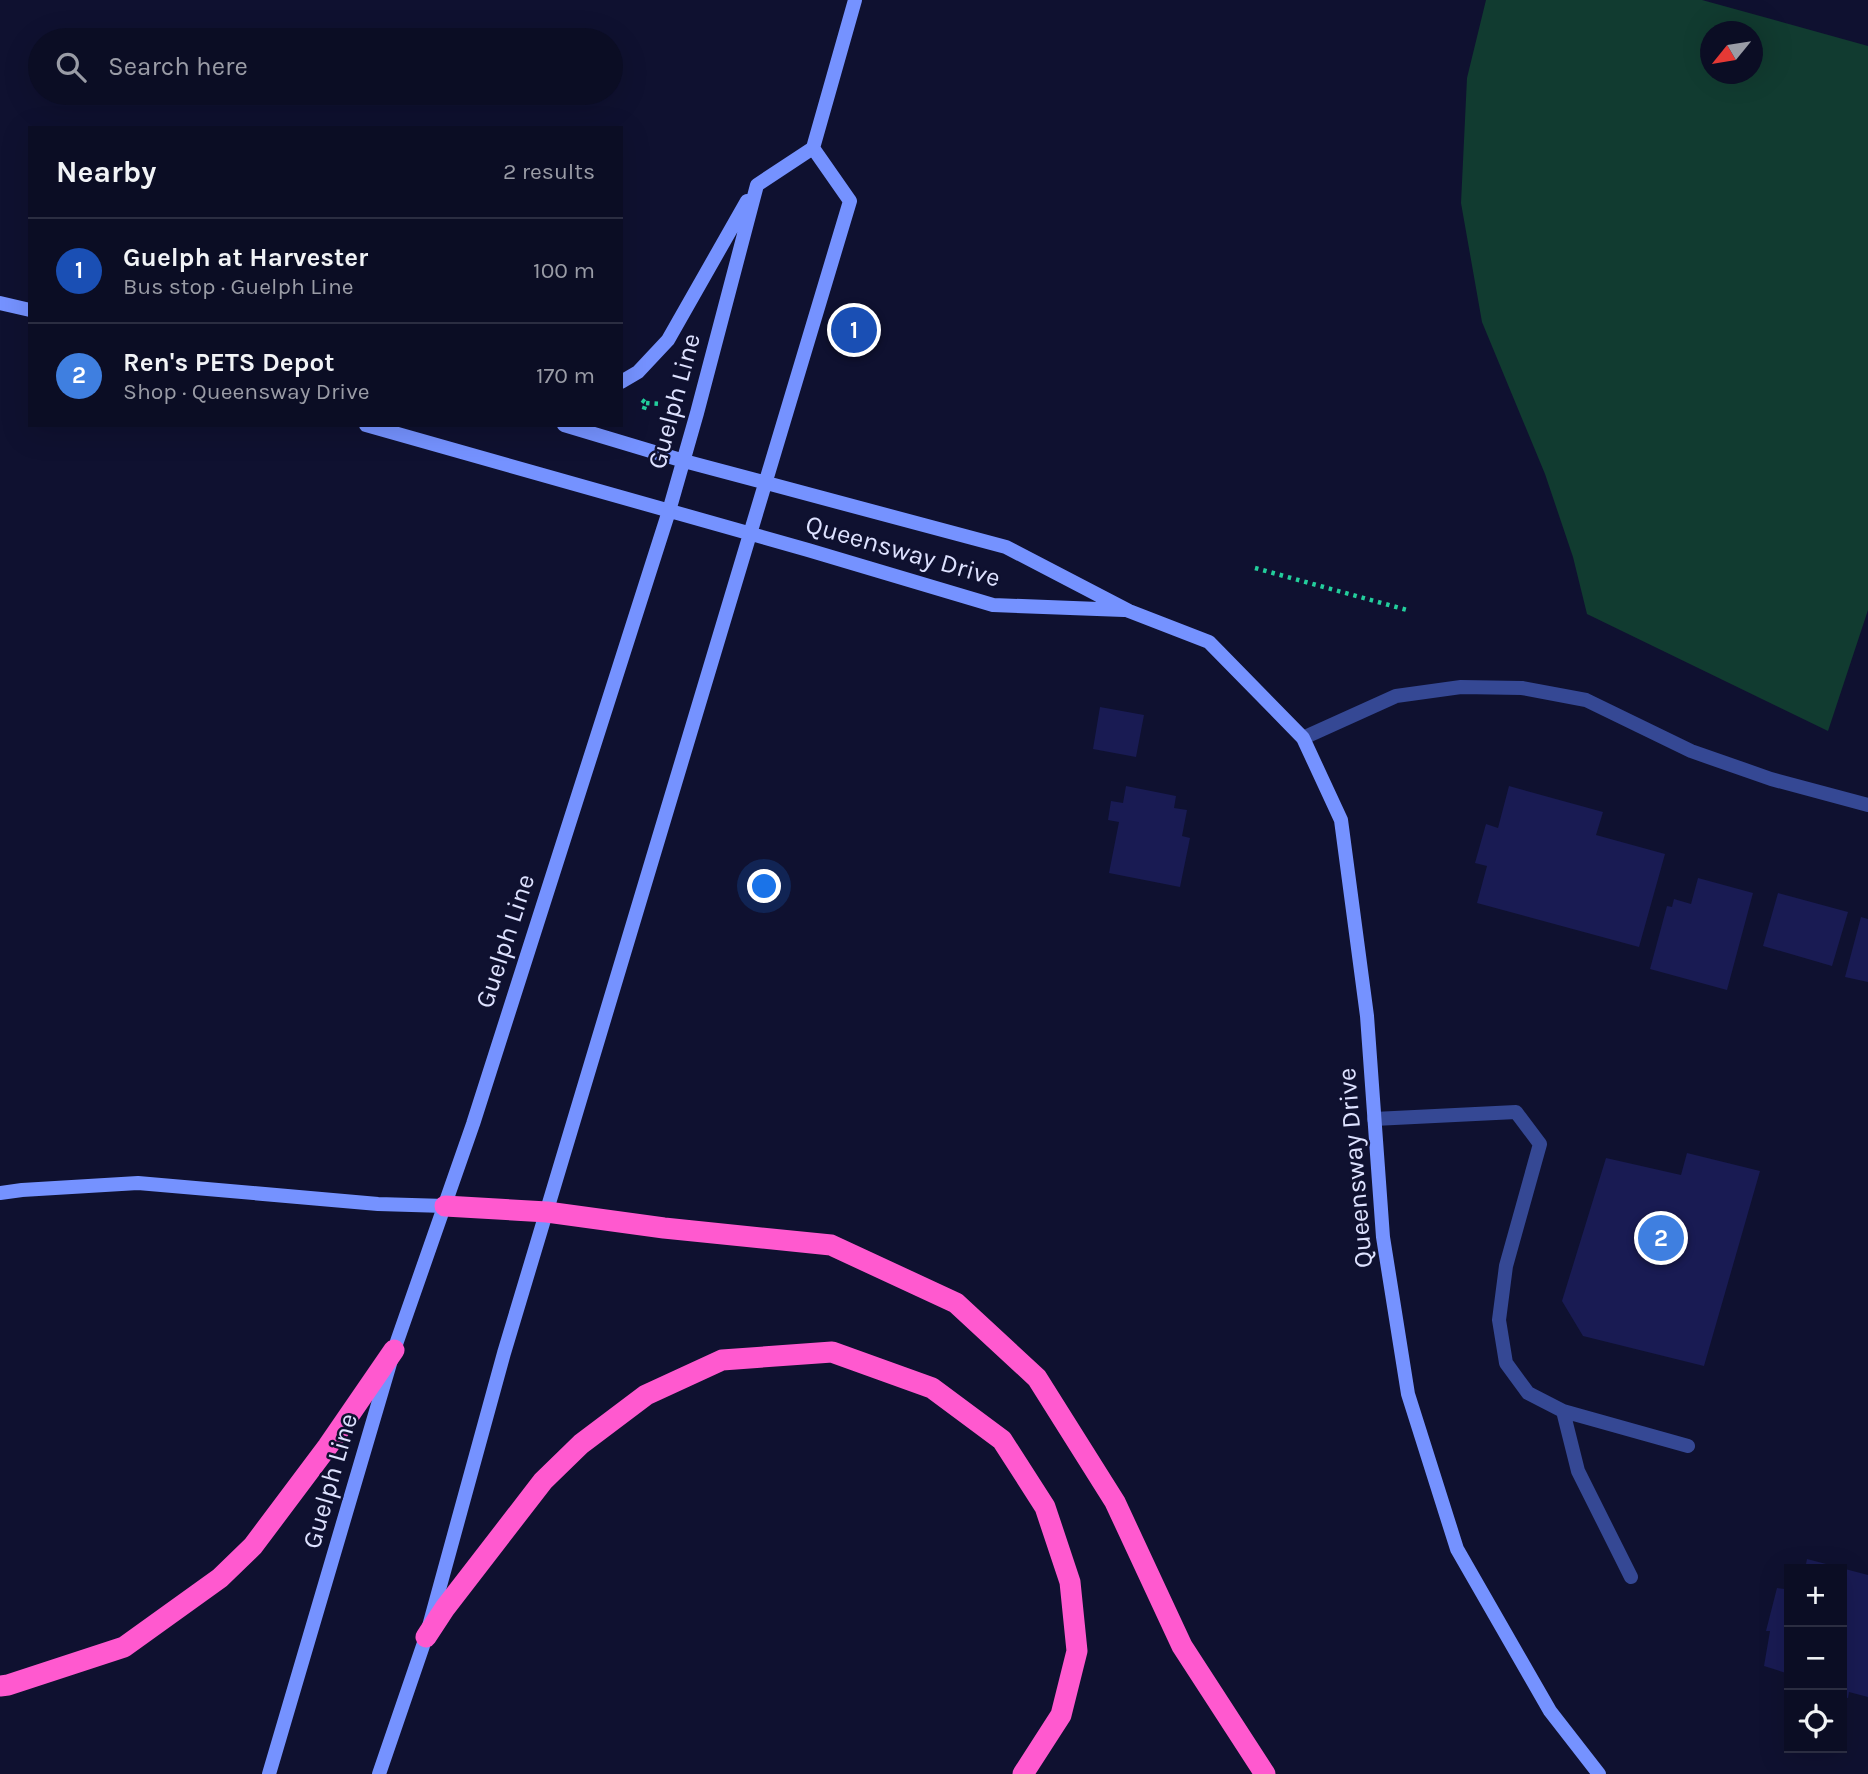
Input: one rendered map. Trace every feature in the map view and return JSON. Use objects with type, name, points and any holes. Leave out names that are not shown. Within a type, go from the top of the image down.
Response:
[{"type":"highway","points":[[445,1206],[547,1212],[688,1231],[831,1245],[956,1303],[1037,1378],[1115,1502],[1182,1646],[1265,1774]]},
{"type":"highway","points":[[0,1686],[124,1647],[220,1578],[253,1546],[328,1446],[394,1350]]},
{"type":"highway","points":[[426,1637],[542,1481],[580,1444],[646,1395],[722,1360],[832,1352],[932,1388],[1002,1440],[1045,1507],[1070,1582],[1077,1651],[1061,1715],[1023,1774]]},
{"type":"main road","points":[[623,381],[638,372],[668,340],[757,185],[813,148],[855,0]]},
{"type":"main road","points":[[379,1774],[426,1637],[501,1364],[850,201],[813,148]]},
{"type":"main road","name":"Guelph Line","points":[[269,1774],[394,1350],[445,1206],[669,511],[757,185]]},
{"type":"main road","points":[[0,303],[28,310]]},
{"type":"main road","name":"Queensway Drive","points":[[373,427],[750,533],[993,605],[1129,611]]},
{"type":"main road","name":"Queensway Drive","points":[[571,427],[684,461],[1006,547],[1129,611],[1209,642],[1303,738],[1341,820],[1367,1016],[1383,1237],[1408,1394],[1457,1549],[1550,1711],[1599,1774]]},
{"type":"main road","points":[[0,1193],[138,1183],[378,1204],[445,1206]]},
{"type":"street","points":[[1303,738],[1396,696],[1461,687],[1522,688],[1586,700],[1691,751],[1771,779],[1868,805]]},
{"type":"street","points":[[1374,1119],[1516,1112],[1541,1144],[1506,1266],[1499,1320],[1507,1363],[1528,1394],[1563,1411],[1688,1446]]},
{"type":"street","points":[[1563,1411],[1578,1471],[1631,1577]]},
{"type":"path","points":[[646,403],[660,404]]},
{"type":"path","points":[[1255,568],[1407,610]]},
{"type":"green space","points":[[1486,0],[1702,0],[1868,46],[1868,610],[1828,731],[1587,614],[1573,557],[1545,474],[1482,322],[1461,203],[1467,78]]},
{"type":"building","points":[[1100,707],[1144,715],[1136,757],[1093,749]]},
{"type":"building","points":[[1126,786],[1176,796],[1174,808],[1187,810],[1182,836],[1190,838],[1180,887],[1109,873],[1119,822],[1108,820],[1111,801],[1123,803]]},
{"type":"building","points":[[1509,786],[1603,812],[1596,835],[1665,854],[1639,947],[1477,903],[1487,866],[1475,863],[1486,824],[1498,828]]},
{"type":"building","points":[[1698,878],[1753,893],[1727,990],[1650,969],[1667,906],[1672,907],[1674,899],[1691,904]]},
{"type":"building","points":[[1778,893],[1848,912],[1832,966],[1763,946]]},
{"type":"building","points":[[1861,917],[1868,919],[1868,982],[1845,977]]},
{"type":"building","points":[[1687,1153],[1760,1171],[1704,1366],[1583,1336],[1562,1301],[1606,1158],[1681,1175]]},
{"type":"building","points":[[1807,1559],[1826,1564],[1806,1564]]},
{"type":"building","points":[[1847,1569],[1868,1575],[1868,1697],[1849,1692],[1848,1698]]},
{"type":"building","points":[[1777,1588],[1784,1589],[1784,1672],[1764,1666],[1770,1631],[1766,1631]]},
{"type":"place","name":"Guelph at Harvester","points":[[854,330]]},
{"type":"place","name":"Ren's PETS Depot","points":[[1661,1238]]}]
